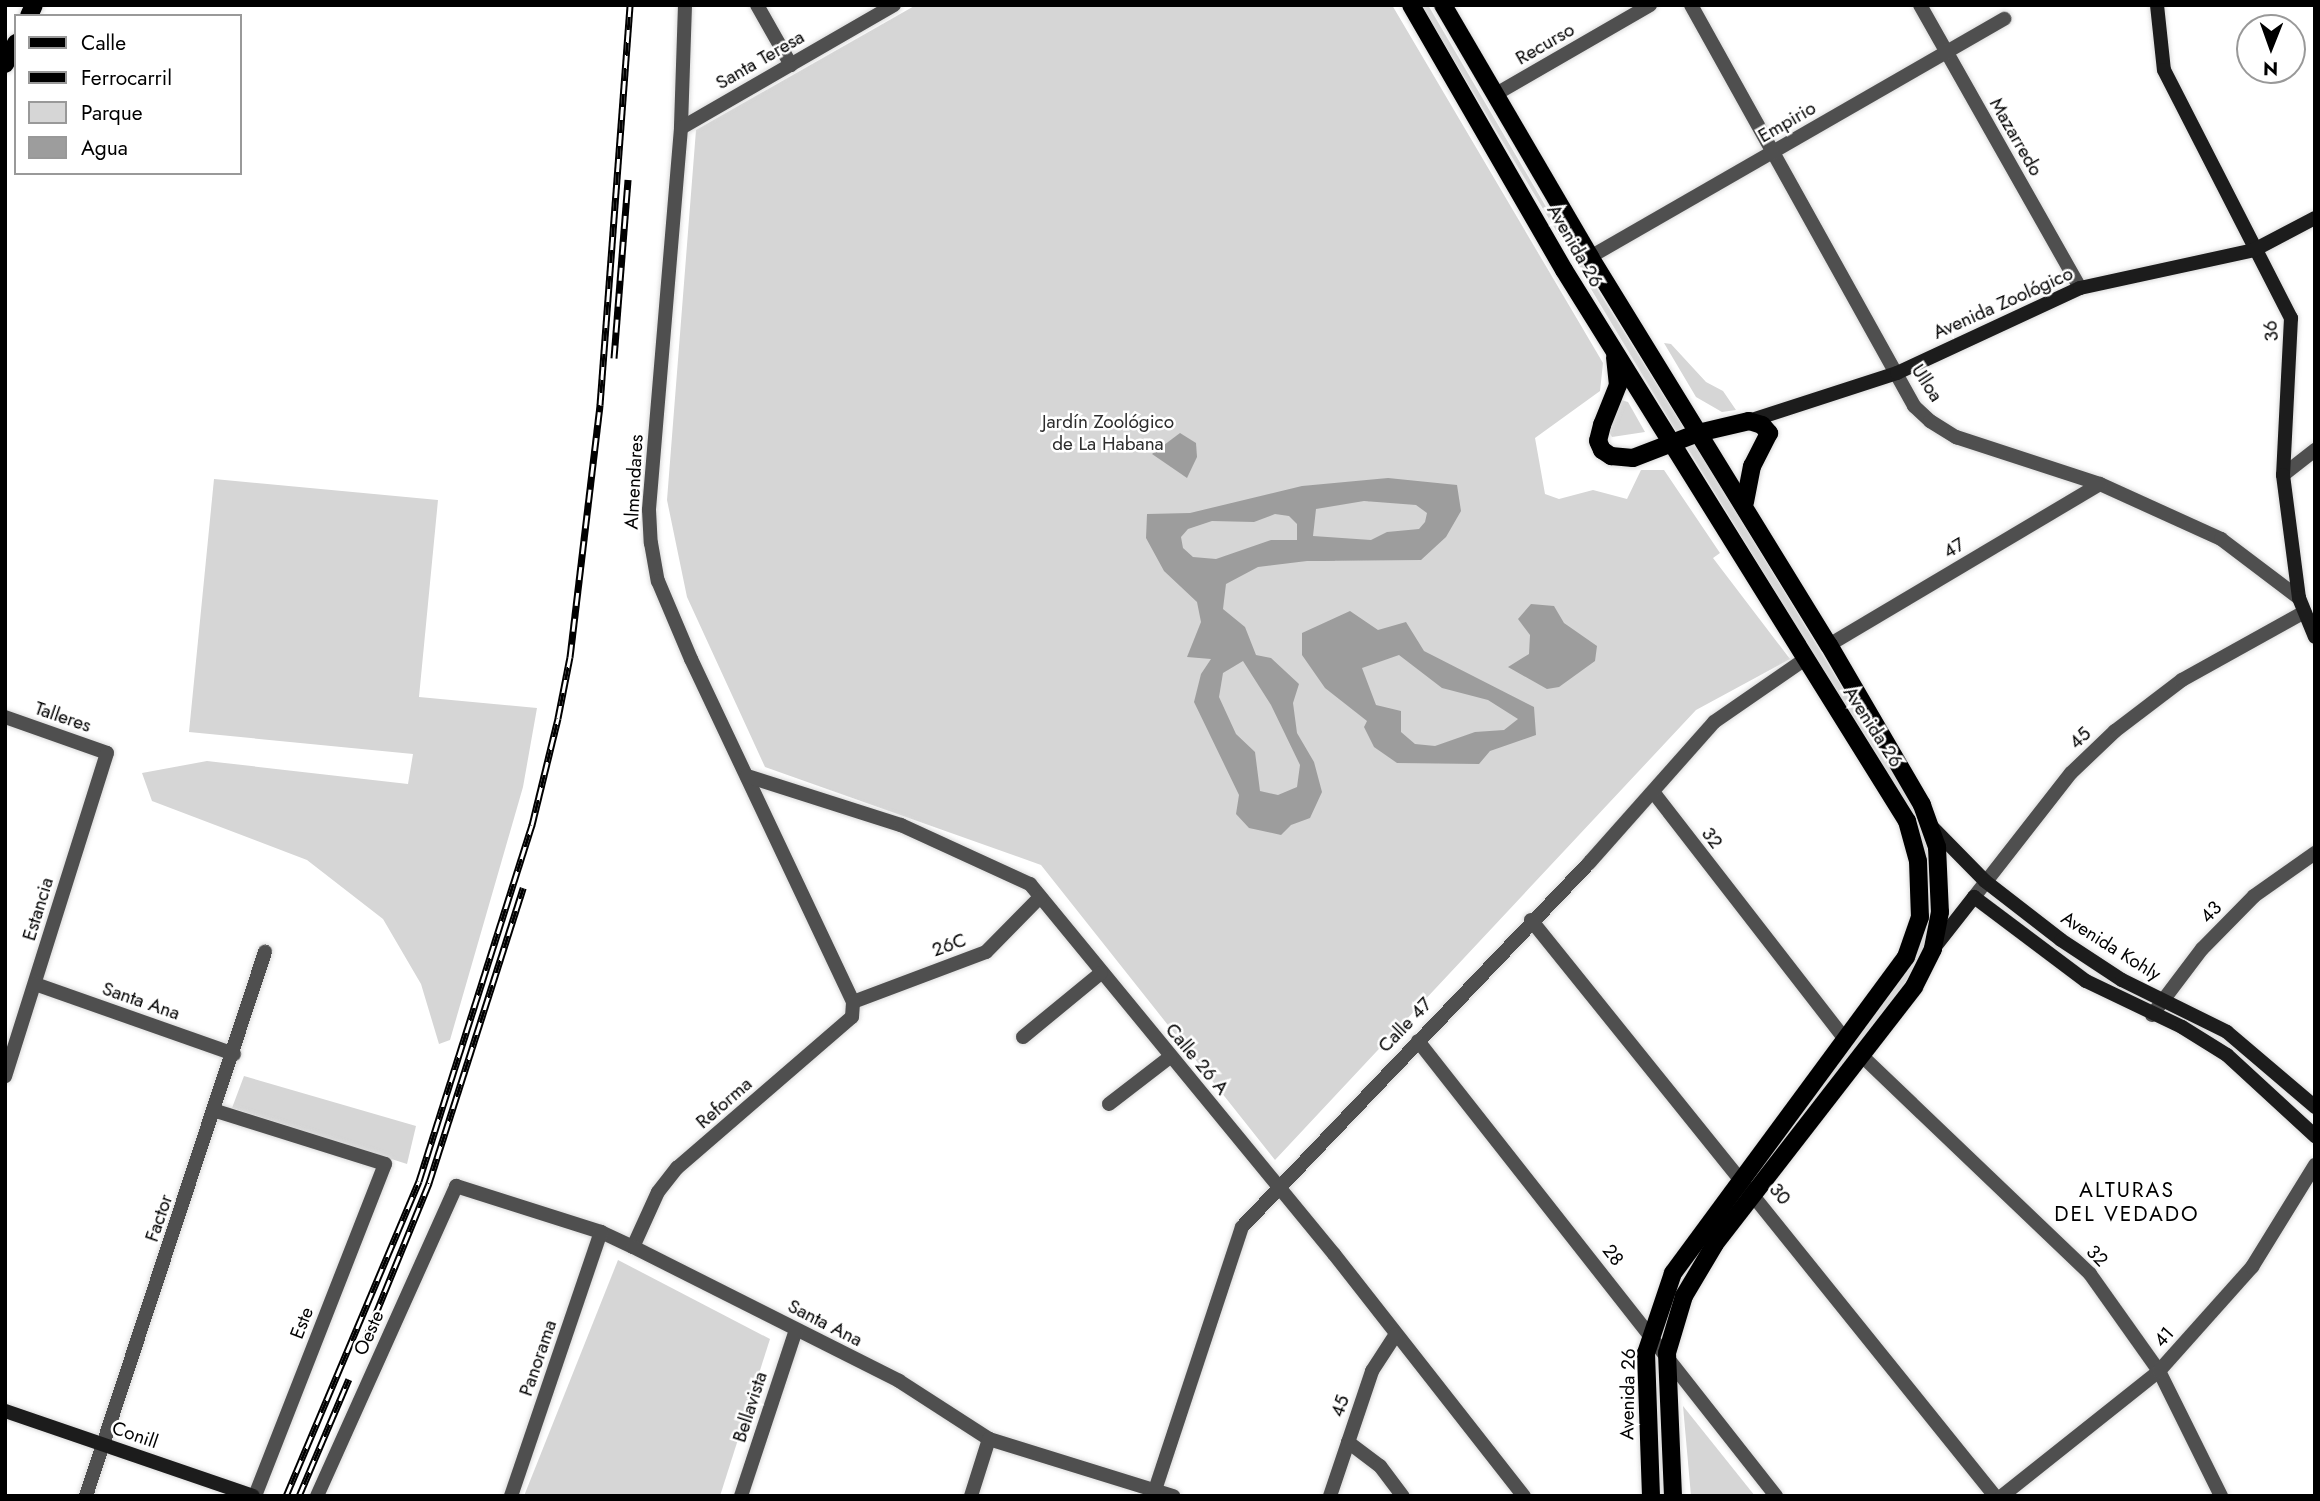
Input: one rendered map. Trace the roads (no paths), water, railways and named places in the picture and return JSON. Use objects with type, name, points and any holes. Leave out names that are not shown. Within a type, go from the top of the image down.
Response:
[{"type":"main road","name":"Avenida 26","points":[[1411,5],[1613,350],[1674,444],[1804,660],[1907,821],[1922,887],[1920,917],[1906,957],[1741,1177],[1673,1273],[1651,1334],[1645,1378],[1651,1496]]},
{"type":"main road","name":"Avenida 26","points":[[1443,5],[1590,257],[1698,433],[1745,502],[1829,645],[1931,826],[1941,883],[1933,949],[1914,987],[1754,1193],[1695,1274],[1667,1353],[1673,1496]]},
{"type":"main road","points":[[5,64],[14,47]]},
{"type":"main road","points":[[1613,350],[1618,385],[1598,441],[1602,450],[1633,458],[1698,433],[1749,421],[1769,433],[1752,466],[1745,502]]},
{"type":"street","name":"Almendares","points":[[685,5],[681,128],[649,510],[651,543],[658,581],[853,1002]]},
{"type":"street","points":[[757,5],[791,65]]},
{"type":"street","name":"Santa Teresa","points":[[681,128],[894,5]]},
{"type":"street","name":"Recurso","points":[[1496,94],[1650,5]]},
{"type":"street","name":"Ulloa","points":[[1691,5],[1914,406],[1956,437],[2100,484],[2221,539],[2302,605]]},
{"type":"street","name":"Mazarredo","points":[[1920,5],[2080,288]]},
{"type":"street","name":"36","points":[[2157,5],[2164,70],[2291,318],[2283,475],[2302,605],[2315,637]]},
{"type":"street","name":"Empirio","points":[[1590,257],[2004,19]]},
{"type":"street","name":"Avenida Zoológico","points":[[1749,421],[1897,373],[2080,288],[2255,250],[2315,218]]},
{"type":"street","points":[[1769,433],[1781,411]]},
{"type":"street","points":[[2283,475],[2315,450]]},
{"type":"street","name":"47","points":[[1829,645],[2100,484]]},
{"type":"street","name":"45","points":[[1933,949],[2071,774],[2115,731],[2182,680],[2302,605]]},
{"type":"street","name":"Calle 47","points":[[1154,1493],[1242,1227],[1277,1186],[1654,793],[1714,722],[1804,660]]},
{"type":"street","name":"Talleres","points":[[5,717],[107,753]]},
{"type":"street","name":"Estancia","points":[[5,1076],[107,753]]},
{"type":"street","name":"Calle 26 A","points":[[747,776],[901,825],[1030,884],[1277,1186],[1524,1496]]},
{"type":"street","name":"32","points":[[1654,793],[1844,1038]]},
{"type":"street","name":"Avenida Kohly","points":[[1931,826],[1985,881],[2061,940],[2122,980],[2207,1019],[2254,1052],[2315,1107]]},
{"type":"street","name":"43","points":[[2152,1015],[2162,1000],[2254,896],[2315,853]]},
{"type":"street","name":"26C","points":[[853,1002],[986,952],[1040,897]]},
{"type":"street","name":"Avenida Kohly","points":[[1974,897],[2049,956],[2105,993],[2205,1040],[2241,1065],[2315,1136]]},
{"type":"street","name":"30","points":[[1531,920],[1754,1193],[1995,1496]]},
{"type":"street","points":[[2049,956],[2061,940]]},
{"type":"street","name":"Factor","points":[[86,1496],[216,1111],[265,952]]},
{"type":"street","points":[[1023,1037],[1101,973]]},
{"type":"street","name":"Santa Ana","points":[[35,984],[234,1054]]},
{"type":"street","name":"Reforma","points":[[634,1247],[658,1192],[677,1168],[852,1017],[853,1002]]},
{"type":"street","name":"28","points":[[1418,1041],[1667,1353],[1776,1496]]},
{"type":"street","points":[[2241,1065],[2254,1052]]},
{"type":"street","name":"32","points":[[1861,1055],[2090,1274],[2159,1371],[2221,1496]]},
{"type":"street","points":[[1109,1104],[1170,1057]]},
{"type":"street","name":"Este","points":[[216,1111],[385,1164],[254,1496]]},
{"type":"street","name":"41","points":[[2002,1496],[2159,1371],[2252,1267],[2315,1165]]},
{"type":"street","name":"Santa Ana","points":[[456,1186],[601,1232],[634,1247],[899,1381],[989,1439],[1154,1493],[1173,1496]]},
{"type":"street","name":"Oeste","points":[[317,1496],[456,1186]]},
{"type":"street","name":"Panorama","points":[[511,1496],[601,1232]]},
{"type":"street","name":"Bellavista","points":[[741,1496],[796,1330]]},
{"type":"street","name":"45","points":[[1329,1496],[1372,1371],[1396,1334]]},
{"type":"street","name":"Conill","points":[[5,1410],[254,1496]]},
{"type":"street","points":[[971,1496],[989,1439]]},
{"type":"street","points":[[1348,1442],[1380,1466],[1403,1496]]},
{"type":"water","points":[[1180,433],[1196,443],[1197,457],[1187,478],[1152,454]]},
{"type":"water","points":[[1388,478],[1457,485],[1461,511],[1446,537],[1421,560],[1307,561],[1258,567],[1226,584],[1223,609],[1245,627],[1256,655],[1271,658],[1299,684],[1293,703],[1297,733],[1314,762],[1322,792],[1310,818],[1291,825],[1281,835],[1249,828],[1236,814],[1239,795],[1194,702],[1201,674],[1211,659],[1187,657],[1201,622],[1197,602],[1164,571],[1146,538],[1147,514],[1190,513],[1302,486]],"holes":[[[1364,501],[1416,505],[1427,513],[1425,522],[1419,529],[1387,532],[1371,540],[1313,536],[1316,509]],[[1275,514],[1289,516],[1297,524],[1297,540],[1271,540],[1216,559],[1193,557],[1183,548],[1181,537],[1188,529],[1212,521],[1254,522]],[[1243,661],[1271,705],[1300,765],[1297,787],[1278,795],[1260,791],[1255,752],[1236,734],[1219,697],[1223,673]]]},
{"type":"water","points":[[1531,604],[1554,606],[1564,623],[1597,646],[1595,661],[1559,687],[1547,689],[1508,667],[1529,654],[1530,635],[1518,619]]},
{"type":"water","points":[[1350,611],[1378,630],[1406,622],[1424,651],[1534,707],[1536,735],[1490,751],[1479,764],[1397,763],[1374,747],[1364,727],[1367,721],[1325,688],[1302,655],[1302,633]],"holes":[[[1399,655],[1442,688],[1488,700],[1518,719],[1504,730],[1475,732],[1435,746],[1415,744],[1401,732],[1401,711],[1376,705],[1362,668]]]},
{"type":"railway","points":[[286,1496],[419,1181],[532,825],[558,718],[570,657],[600,405],[630,5]]},
{"type":"railway","points":[[614,358],[628,180]]},
{"type":"railway","points":[[365,1340],[429,1183],[523,888]]},
{"type":"railway","points":[[299,1496],[349,1379]]},
{"type":"district","name":"ALTURAS DEL VEDADO","points":[[2127,1202]]},
{"type":"park label","name":"Jardín Zoológico de La Habana","points":[[1108,433]]}]
